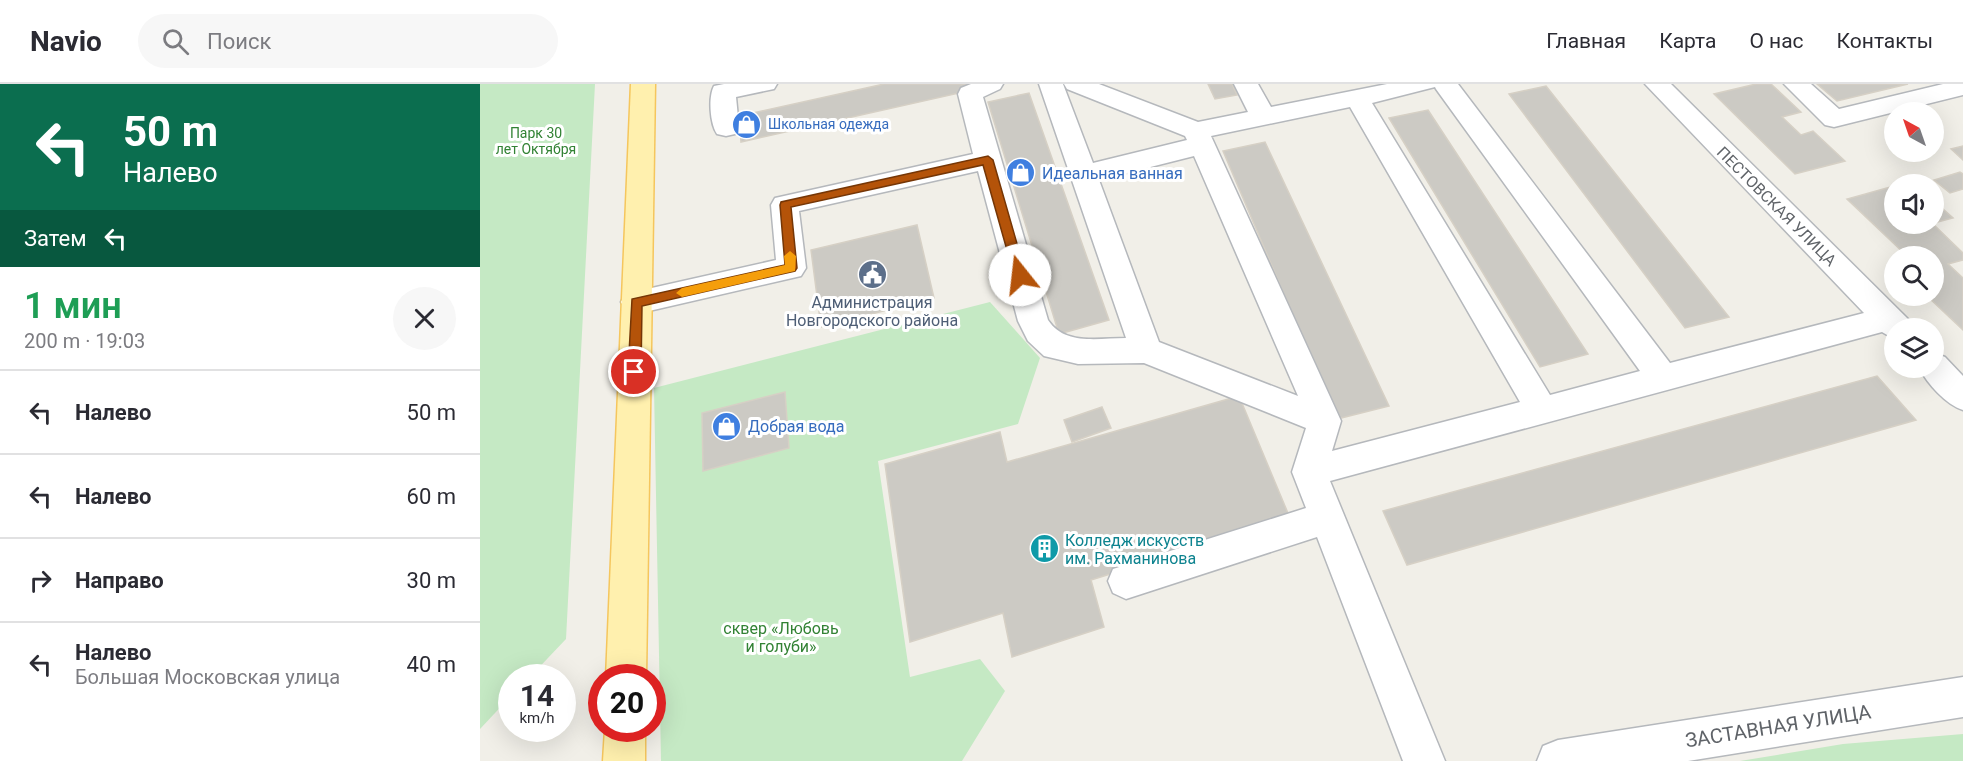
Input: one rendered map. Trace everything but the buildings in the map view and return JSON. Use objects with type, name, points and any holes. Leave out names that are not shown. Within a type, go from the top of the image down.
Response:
[{"type":"main road","points":[[626,664],[643,84]]},
{"type":"main road","points":[[624,761],[625,742]]},
{"type":"street","points":[[726,128],[723,92],[765,84]]},
{"type":"street","points":[[992,84],[970,94],[1033,321],[1039,332],[1055,346],[1078,351],[1146,350],[1325,421]]},
{"type":"street","points":[[1051,84],[1146,350]]},
{"type":"street","points":[[1076,84],[1199,138],[1325,421],[1309,472],[1424,761]]},
{"type":"street","points":[[1246,84],[1263,117]]},
{"type":"street","points":[[1083,175],[1263,117],[1316,94],[1358,98],[1425,84]]},
{"type":"street","points":[[1444,84],[1663,378]]},
{"type":"street","name":"ПЕСТОВСКАЯ УЛИЦА","points":[[1658,84],[1886,318]]},
{"type":"street","points":[[1796,84],[1834,119],[1963,85]]},
{"type":"street","points":[[1358,98],[1541,409]]},
{"type":"street","points":[[636,302],[791,268],[785,205],[988,160]]},
{"type":"street","points":[[1309,472],[1541,409],[1884,326]]},
{"type":"street","points":[[1944,377],[1963,397]]},
{"type":"street","points":[[1126,581],[1327,518]]},
{"type":"street","name":"ЗАСТАВНАЯ УЛИЦА","points":[[1558,761],[1605,758],[1963,697]]},
{"type":"green space","name":"Парк 30 лет Октября","points":[[480,84],[595,84],[566,639],[542,664],[498,664],[498,710],[480,729]]},
{"type":"green space","name":"сквер «Любовь и голуби»","points":[[990,302],[1040,358],[1018,424],[878,461],[910,677],[980,659],[1005,691],[962,761],[661,761],[661,742],[666,742],[666,664],[659,664],[654,388]]},
{"type":"green space","points":[[1963,734],[1963,761],[1740,761],[1843,744]]},
{"type":"slow traffic","points":[[682,293],[791,268],[790,256]]},
{"type":"place","name":"Школьная одежда","points":[[747,124]]},
{"type":"place","name":"Идеальная ванная","points":[[1021,173]]},
{"type":"place","name":"Администрация Новгородского района","points":[[872,274]]},
{"type":"place","name":"Добрая вода","points":[[727,426]]},
{"type":"place","name":"Колледж искусств им. Рахманинова","points":[[1044,549]]},
{"type":"route","points":[[634,372],[636,302],[791,268],[785,205],[988,160],[1020,275]]}]
